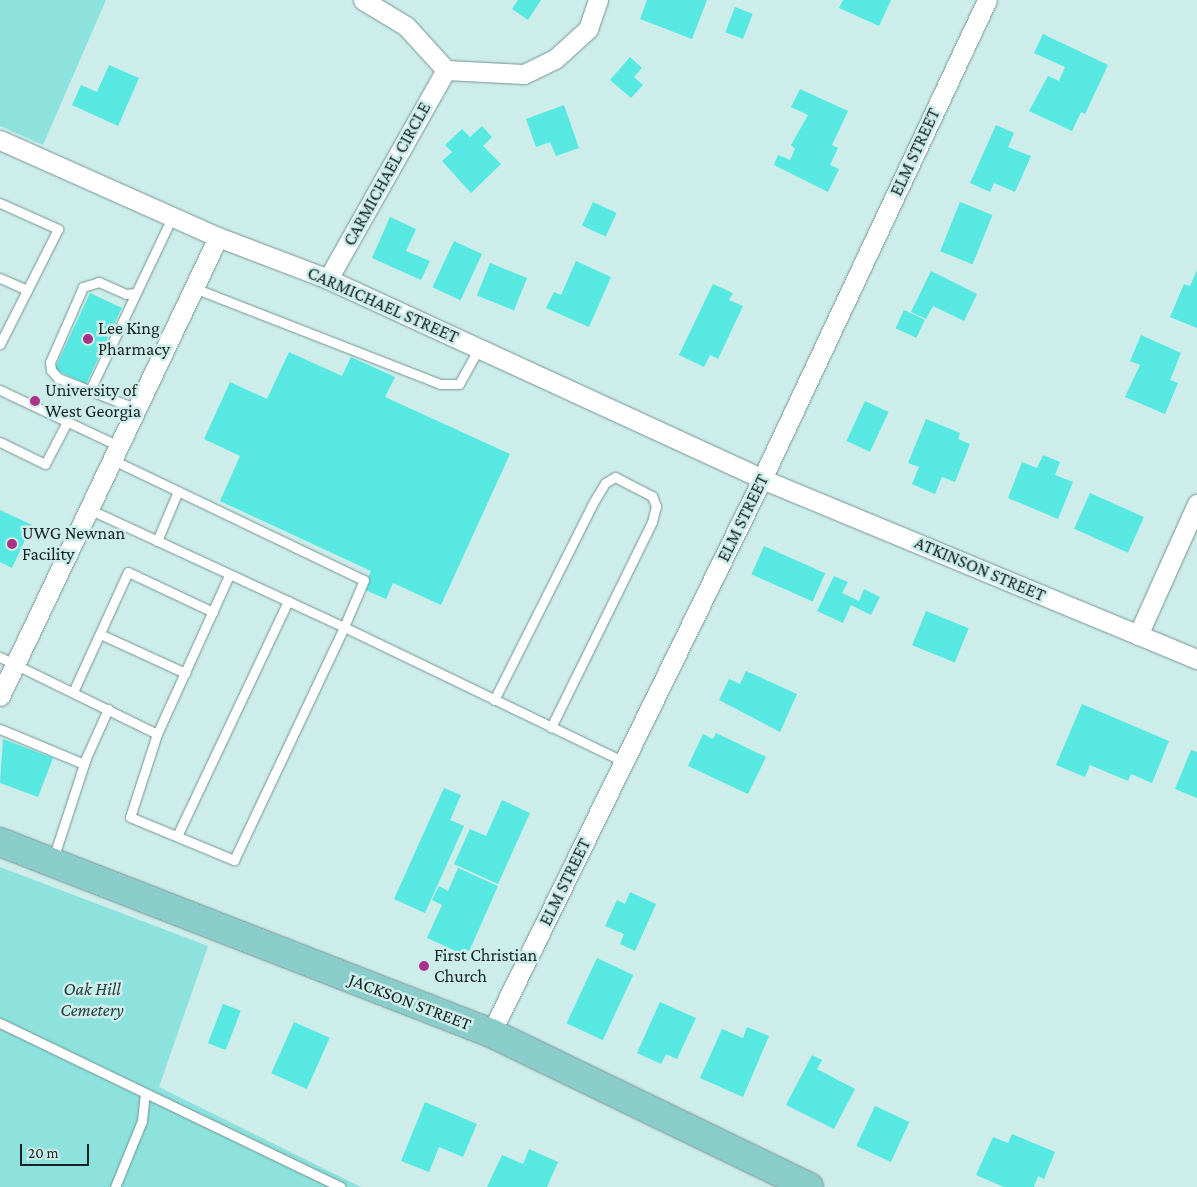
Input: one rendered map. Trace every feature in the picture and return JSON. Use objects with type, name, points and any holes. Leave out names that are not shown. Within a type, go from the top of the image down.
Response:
[{"type":"main road","name":"JACKSON STREET","points":[[0,842],[491,1033],[809,1187]]},
{"type":"street","points":[[363,0],[406,26],[446,70],[524,74],[555,59],[588,29],[598,0]]},
{"type":"street","name":"ELM STREET","points":[[491,1033],[762,479],[987,0]]},
{"type":"street","name":"CARMICHAEL CIRCLE","points":[[328,278],[446,70]]},
{"type":"street","name":"CARMICHAEL STREET","points":[[0,140],[218,237],[328,278],[762,479]]},
{"type":"street","points":[[0,696],[7,660],[89,510],[218,237]]},
{"type":"street","name":"ATKINSON STREET","points":[[762,479],[1197,659]]},
{"type":"street","points":[[1138,635],[1197,504]]},
{"type":"lane","points":[[0,203],[58,229],[0,344]]},
{"type":"lane","points":[[90,390],[172,217]]},
{"type":"lane","points":[[0,278],[27,290]]},
{"type":"lane","points":[[135,293],[126,294],[99,282],[83,287],[50,362],[51,370],[58,378],[137,409]]},
{"type":"lane","points":[[194,288],[440,384],[459,384],[479,348]]},
{"type":"lane","points":[[0,390],[67,422],[178,491],[364,580],[234,860],[130,817],[157,734],[229,575]]},
{"type":"lane","points":[[0,442],[45,464],[67,422]]},
{"type":"lane","points":[[494,700],[593,503],[605,483],[615,477],[652,496],[656,506],[652,522],[551,727]]},
{"type":"lane","points":[[157,541],[178,491]]},
{"type":"lane","points":[[89,510],[344,626],[624,762]]},
{"type":"lane","points":[[73,692],[128,572],[213,612]]},
{"type":"lane","points":[[177,836],[288,602]]},
{"type":"lane","points":[[100,634],[185,672]]},
{"type":"lane","points":[[7,660],[157,734]]},
{"type":"lane","points":[[52,862],[84,764],[108,709]]},
{"type":"lane","points":[[0,729],[84,764]]},
{"type":"lane","points":[[0,1023],[342,1187]]},
{"type":"lane","points":[[115,1187],[142,1121],[145,1093]]},
{"type":"green space","points":[[0,0],[106,0],[43,145],[0,126]]},
{"type":"green space","name":"Oak Hill Cemetery","points":[[0,867],[208,946],[159,1087],[361,1187],[0,1187]]},
{"type":"building","points":[[518,0],[541,0],[528,20],[512,9]]},
{"type":"building","points":[[647,0],[707,0],[692,39],[640,19]]},
{"type":"building","points":[[843,0],[891,0],[879,26],[839,8]]},
{"type":"building","points":[[735,7],[753,14],[743,39],[725,32]]},
{"type":"building","points":[[1043,34],[1108,65],[1085,114],[1081,112],[1072,131],[1029,111],[1048,76],[1059,81],[1065,67],[1034,53]]},
{"type":"building","points":[[630,57],[642,68],[634,77],[643,85],[631,98],[610,80]]},
{"type":"building","points":[[109,65],[139,78],[118,126],[72,105],[81,85],[97,92]]},
{"type":"building","points":[[800,89],[848,111],[832,145],[838,148],[830,165],[839,169],[828,192],[774,165],[778,155],[790,160],[795,149],[791,145],[808,115],[791,107]]},
{"type":"building","points":[[564,105],[579,148],[556,156],[550,142],[536,147],[526,119]]},
{"type":"building","points":[[996,125],[1014,133],[1008,147],[1031,156],[1015,192],[994,183],[990,192],[970,183]]},
{"type":"building","points":[[482,126],[492,137],[483,146],[501,164],[471,193],[442,161],[452,152],[445,145],[462,129],[470,137]]},
{"type":"building","points":[[593,202],[617,213],[606,237],[582,226]]},
{"type":"building","points":[[960,202],[992,215],[973,264],[940,251]]},
{"type":"building","points":[[390,217],[416,229],[406,251],[430,261],[421,280],[372,258]]},
{"type":"building","points":[[454,241],[482,254],[461,300],[432,287]]},
{"type":"building","points":[[576,261],[611,277],[589,327],[546,308],[554,292],[561,295]]},
{"type":"building","points":[[490,263],[527,278],[514,310],[477,295]]},
{"type":"building","points":[[1197,270],[1197,328],[1170,317],[1184,284],[1190,286]]},
{"type":"building","points":[[931,271],[977,294],[964,321],[933,306],[926,319],[911,312]]},
{"type":"building","points":[[713,284],[733,293],[729,300],[743,306],[718,359],[710,355],[704,367],[679,355]]},
{"type":"building","name":"Lee King Pharmacy","points":[[90,293],[122,308],[86,384],[55,369]]},
{"type":"building","points":[[904,310],[925,320],[916,338],[896,328]]},
{"type":"building","points":[[1141,335],[1181,353],[1170,380],[1178,383],[1165,414],[1125,397],[1140,365],[1130,361]]},
{"type":"building","points":[[289,352],[342,376],[351,357],[395,377],[385,397],[510,454],[441,605],[393,583],[386,599],[363,589],[371,571],[220,501],[240,456],[204,439],[230,382],[267,399]]},
{"type":"building","points":[[865,401],[889,412],[870,452],[846,441]]},
{"type":"building","points":[[926,419],[960,433],[958,439],[970,444],[955,482],[942,477],[935,494],[912,484],[919,467],[908,463]]},
{"type":"building","points":[[1043,455],[1060,462],[1055,475],[1073,482],[1058,519],[1008,498],[1022,462],[1037,468]]},
{"type":"building","points":[[1090,493],[1144,517],[1128,553],[1074,529]]},
{"type":"building","name":"UWG Newnan Facility","points":[[0,510],[32,525],[12,568],[0,562]]},
{"type":"building","points":[[764,546],[825,573],[813,602],[751,574]]},
{"type":"building","points":[[834,576],[848,582],[842,593],[859,601],[864,589],[880,597],[871,615],[851,605],[843,623],[817,611]]},
{"type":"building","points":[[926,611],[969,628],[955,663],[912,645]]},
{"type":"building","points":[[746,671],[797,694],[780,732],[719,700],[729,679],[740,684]]},
{"type":"building","points":[[1082,704],[1169,741],[1152,783],[1131,774],[1128,781],[1090,765],[1085,777],[1056,765]]},
{"type":"building","points":[[716,733],[766,757],[748,794],[688,766],[703,734],[713,739]]},
{"type":"building","points":[[3,739],[53,758],[38,797],[0,783]]},
{"type":"building","points":[[1191,750],[1197,752],[1197,798],[1175,789]]},
{"type":"building","points":[[444,788],[461,795],[450,820],[464,826],[425,913],[394,899]]},
{"type":"building","points":[[502,800],[530,813],[498,884],[454,864],[470,829],[486,836]]},
{"type":"building","points":[[458,868],[498,886],[467,956],[427,938],[442,905],[432,900],[439,886],[448,891]]},
{"type":"building","points":[[630,892],[656,904],[635,951],[620,944],[624,934],[605,926],[617,900],[625,904]]},
{"type":"building","points":[[597,958],[633,975],[603,1040],[567,1023]]},
{"type":"building","points":[[660,1002],[696,1018],[677,1059],[666,1054],[661,1064],[637,1053]]},
{"type":"building","points":[[223,1004],[241,1011],[226,1050],[208,1043]]},
{"type":"building","points":[[294,1022],[330,1038],[307,1089],[271,1073]]},
{"type":"building","points":[[747,1027],[769,1036],[743,1097],[700,1078],[722,1029],[743,1038]]},
{"type":"building","points":[[812,1055],[822,1060],[817,1069],[855,1089],[834,1129],[786,1105]]},
{"type":"building","points":[[425,1102],[477,1124],[463,1157],[439,1147],[429,1172],[401,1161]]},
{"type":"building","points":[[875,1106],[909,1122],[891,1162],[856,1146]]},
{"type":"building","points":[[1012,1134],[1055,1152],[1044,1179],[1038,1176],[1034,1187],[1004,1187],[976,1175],[993,1137],[1008,1143]]},
{"type":"building","points":[[529,1149],[558,1162],[547,1187],[487,1187],[502,1155],[523,1164]]},
{"type":"place","name":"Lee King Pharmacy","points":[[88,339]]},
{"type":"place","name":"University of West Georgia","points":[[35,401]]},
{"type":"place","name":"UWG Newnan Facility","points":[[12,544]]},
{"type":"place","name":"First Christian Church","points":[[424,966]]}]
